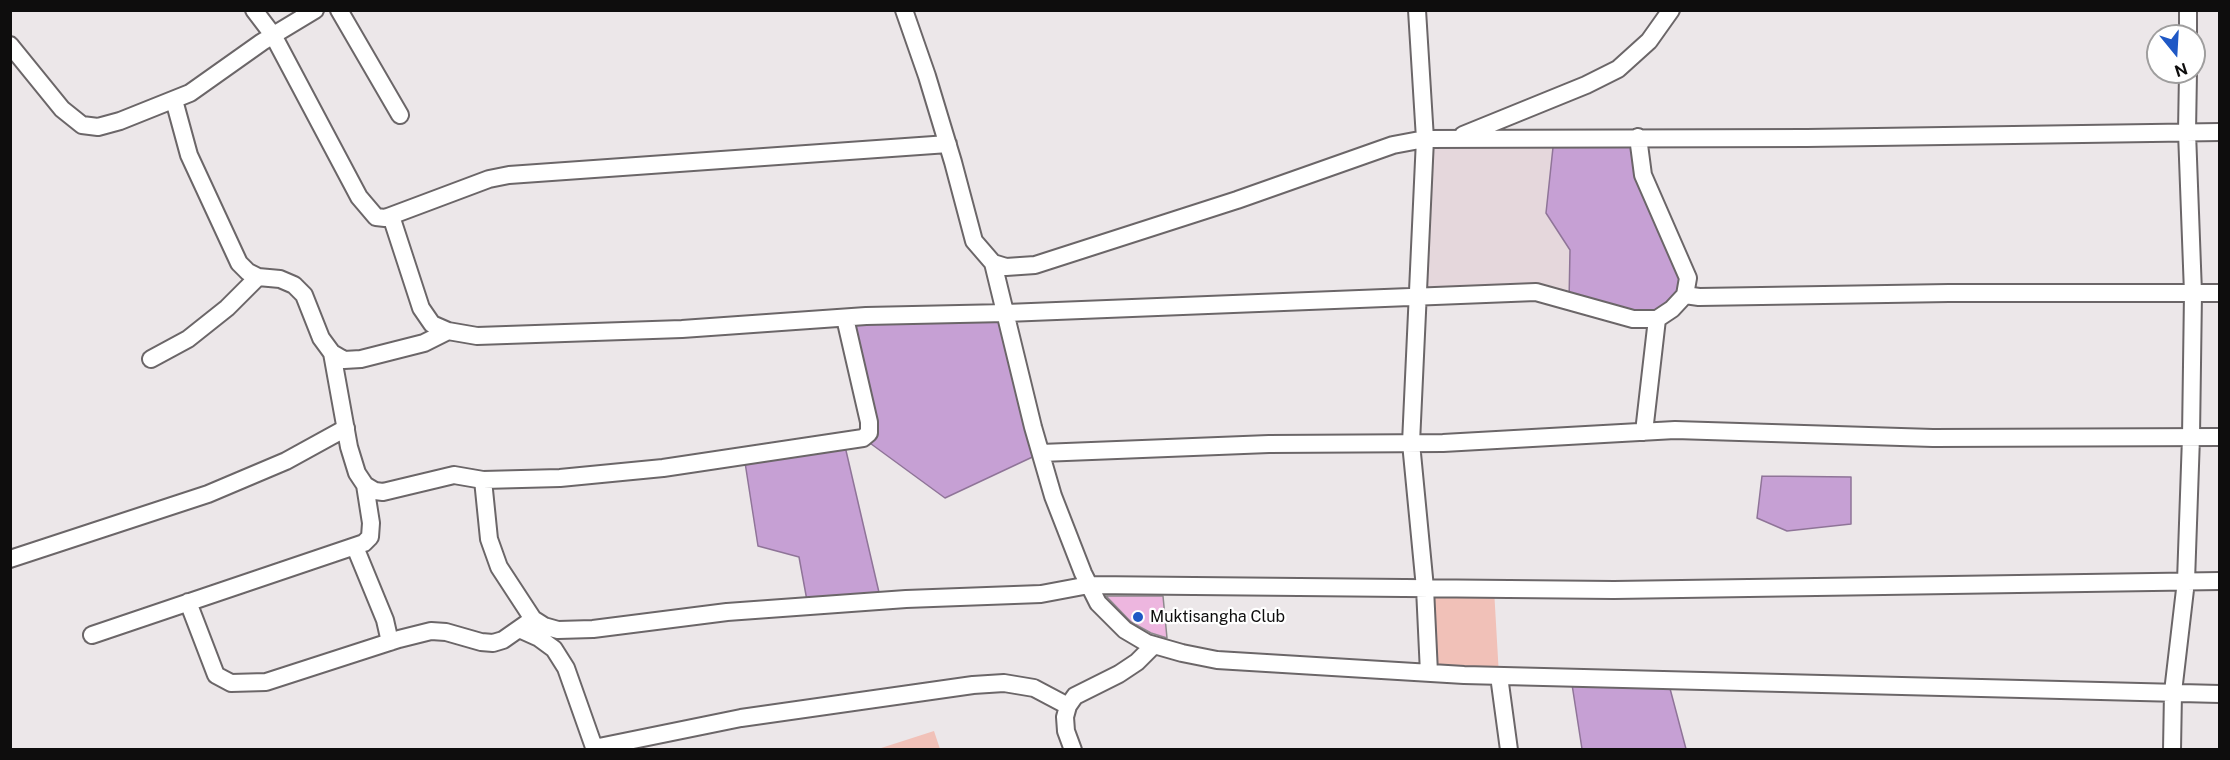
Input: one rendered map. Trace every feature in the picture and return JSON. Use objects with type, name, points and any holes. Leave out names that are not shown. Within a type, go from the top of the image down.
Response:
[{"type":"street","points":[[254,10],[273,35],[359,197],[376,217],[385,218],[489,179],[509,175],[948,144]]},
{"type":"street","points":[[10,45],[62,109],[82,125],[98,127],[120,121],[190,93],[273,35],[315,10]]},
{"type":"street","points":[[339,10],[400,115]]},
{"type":"street","points":[[904,10],[948,144],[974,241],[993,263],[1053,496],[1098,603],[1125,630],[1154,645],[1217,660],[1429,673],[2220,694]]},
{"type":"street","points":[[1417,10],[1425,139],[1411,443],[1425,588],[1429,673]]},
{"type":"street","points":[[1454,139],[1586,85],[1618,69],[1649,41],[1671,10]]},
{"type":"street","points":[[2172,750],[2173,692],[2186,581],[2191,437],[2193,293],[2187,132],[2188,84]]},
{"type":"street","points":[[174,100],[189,155],[239,263],[248,272],[258,277],[280,279],[294,285],[304,296],[321,338],[332,353],[344,360],[361,359],[424,343],[448,331]]},
{"type":"street","points":[[993,263],[1017,268],[1035,265],[1237,200],[1393,145],[1425,139],[1807,138],[2220,132]]},
{"type":"street","points":[[391,216],[421,308],[432,324],[448,331],[477,336],[682,329],[845,318],[1536,292],[1633,319],[1658,319],[1685,295],[1688,278],[1643,175],[1638,137]]},
{"type":"street","points":[[151,359],[188,339],[227,308],[258,277]]},
{"type":"street","points":[[1685,295],[1699,297],[1949,293],[2220,293]]},
{"type":"street","points":[[365,485],[375,491],[383,492],[453,475],[483,480],[560,478],[663,468],[863,438],[869,433],[869,422],[845,318]]},
{"type":"street","points":[[1644,432],[1658,319]]},
{"type":"street","points":[[92,635],[355,547],[370,537],[371,523],[365,485],[357,473],[332,353]]},
{"type":"street","points":[[10,559],[208,494],[286,462],[346,428]]},
{"type":"street","points":[[1041,453],[1269,444],[1411,443],[1675,430],[1933,438],[2220,437]]},
{"type":"street","points":[[483,480],[489,540],[499,567],[533,618],[544,626],[558,630],[593,629],[727,612],[906,599],[1041,594],[1089,585],[1614,590],[2220,581]]},
{"type":"street","points":[[355,547],[385,620],[390,642]]},
{"type":"street","points":[[188,602],[216,675],[231,683],[266,682],[425,633],[446,632],[493,643],[503,640],[533,618]]},
{"type":"street","points":[[519,629],[539,638],[554,650],[566,668],[595,749],[741,718],[973,685],[1004,683],[1034,688],[1068,706]]},
{"type":"street","points":[[1073,750],[1066,731],[1065,717],[1068,706],[1075,696],[1119,674],[1137,662],[1154,645]]},
{"type":"street","points":[[1499,676],[1509,750]]},
{"type":"shaded area","points":[[1638,137],[1688,278],[1657,319],[1569,302],[1570,250],[1546,213],[1554,138]]},
{"type":"shaded area","points":[[1554,138],[1546,213],[1570,250],[1569,302],[1556,299],[1419,296],[1425,139]]},
{"type":"shaded area","points":[[1006,313],[1041,453],[945,498],[863,438],[845,318]]},
{"type":"shaded area","points":[[844,442],[881,601],[808,606],[799,557],[758,546],[744,456]]},
{"type":"shaded area","points":[[1762,476],[1851,477],[1851,524],[1787,531],[1757,518]]},
{"type":"shaded area","points":[[1425,588],[1494,589],[1499,676],[1429,673]]},
{"type":"shaded area","points":[[1571,678],[1668,681],[1686,749],[1582,749]]},
{"type":"shaded area","points":[[934,731],[940,749],[878,749]]},
{"type":"building","points":[[1106,596],[1163,596],[1167,638],[1151,633],[1131,622]]},
{"type":"place","name":"Muktisangha Club","points":[[1138,617]]}]
